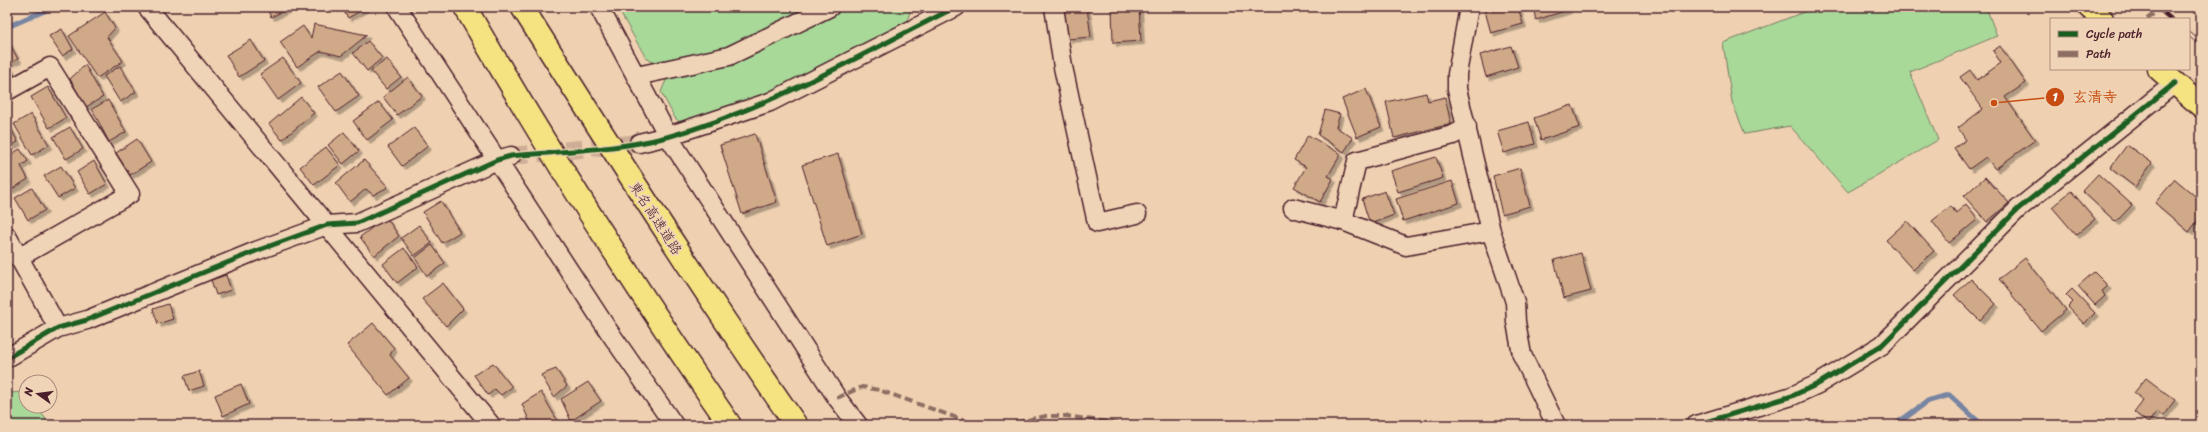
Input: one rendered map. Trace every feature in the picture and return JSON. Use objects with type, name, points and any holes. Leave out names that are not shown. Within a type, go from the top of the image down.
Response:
[{"type":"main road","points":[[465,7],[574,190],[666,334],[730,425]]},
{"type":"main road","name":"東名高速道路","points":[[522,7],[715,308],[796,425]]},
{"type":"main road","points":[[2089,7],[2101,18]]},
{"type":"main road","points":[[2167,76],[2201,106]]},
{"type":"street","points":[[147,7],[328,225],[491,425]]},
{"type":"street","points":[[397,7],[504,158],[608,330],[674,425]]},
{"type":"street","points":[[599,7],[668,136],[837,398],[858,425]]},
{"type":"street","points":[[637,76],[729,56],[830,7]]},
{"type":"street","points":[[639,143],[668,136],[770,102],[924,14],[956,7]]},
{"type":"street","points":[[1054,7],[1064,67],[1097,223],[1137,214]]},
{"type":"street","points":[[1469,7],[1457,74],[1457,89],[1491,231],[1515,302],[1522,355],[1556,425]]},
{"type":"street","points":[[7,91],[50,67],[130,194],[18,258]]},
{"type":"street","points":[[1696,425],[1792,396],[1818,384],[1882,346],[2018,209],[2167,76]]},
{"type":"street","points":[[1343,221],[1357,162],[1453,135],[1467,127]]},
{"type":"street","points":[[7,358],[58,328],[87,320],[256,251],[328,225],[357,223],[504,158]]},
{"type":"street","points":[[1294,208],[1343,221],[1406,246],[1491,231]]},
{"type":"street","points":[[7,236],[58,328]]},
{"type":"green space","points":[[617,7],[809,7],[725,47],[658,65],[646,58]]},
{"type":"green space","points":[[847,7],[911,7],[911,9],[907,21],[765,94],[681,123],[675,118],[661,92],[667,78],[735,61]]},
{"type":"green space","points":[[1817,7],[1986,7],[1997,36],[1910,72],[1938,140],[1848,192],[1790,126],[1745,134],[1732,102],[1723,43]]},
{"type":"green space","points":[[18,392],[18,414],[42,414],[50,425],[7,425],[7,393]]},
{"type":"building","points":[[266,7],[292,7],[271,17]]},
{"type":"building","points":[[341,7],[367,7],[348,18]]},
{"type":"building","points":[[1112,7],[1139,7],[1141,41],[1113,43]]},
{"type":"building","points":[[1499,7],[1518,7],[1523,24],[1491,33],[1485,11]]},
{"type":"building","points":[[1533,7],[1567,7],[1568,10],[1536,20]]},
{"type":"building","points":[[1087,8],[1091,37],[1068,39],[1064,9]]},
{"type":"building","points":[[105,12],[115,28],[107,37],[123,61],[97,78],[69,36]]},
{"type":"building","points":[[314,24],[367,35],[341,56],[321,51],[297,67],[280,42],[303,26],[311,38]]},
{"type":"building","points":[[62,29],[73,49],[62,56],[49,36]]},
{"type":"building","points":[[7,39],[18,59],[8,64],[14,74],[7,78]]},
{"type":"building","points":[[251,40],[264,61],[239,77],[226,55]]},
{"type":"building","points":[[368,41],[382,58],[367,71],[353,53]]},
{"type":"building","points":[[1511,46],[1518,67],[1486,77],[1480,55]]},
{"type":"building","points":[[2000,46],[2026,83],[2005,97],[2035,140],[1995,169],[1986,157],[1969,169],[1954,148],[1966,140],[1958,128],[1983,109],[1960,77],[1970,70],[1977,80],[2001,63],[1993,51]]},
{"type":"building","points":[[283,58],[301,83],[278,100],[260,74]]},
{"type":"building","points":[[387,59],[401,77],[386,89],[371,71]]},
{"type":"building","points":[[85,65],[103,97],[86,107],[70,79]]},
{"type":"building","points":[[120,66],[136,92],[120,102],[104,76]]},
{"type":"building","points":[[342,71],[359,96],[336,112],[318,87]]},
{"type":"building","points":[[408,77],[422,96],[397,115],[383,97]]},
{"type":"building","points":[[48,87],[66,118],[49,128],[31,97]]},
{"type":"building","points":[[1366,89],[1381,127],[1357,137],[1342,99]]},
{"type":"building","points":[[1426,93],[1428,101],[1445,97],[1451,124],[1394,138],[1386,102]]},
{"type":"building","points":[[301,97],[314,113],[282,140],[269,124]]},
{"type":"building","points":[[108,100],[126,132],[109,142],[92,109]]},
{"type":"building","points":[[379,102],[393,120],[367,140],[353,121]]},
{"type":"building","points":[[1572,105],[1580,127],[1541,140],[1534,118]]},
{"type":"building","points":[[1325,110],[1340,114],[1336,127],[1353,138],[1344,152],[1318,135]]},
{"type":"building","points":[[31,114],[49,145],[32,155],[14,124]]},
{"type":"building","points":[[1529,122],[1535,144],[1504,153],[1497,131]]},
{"type":"building","points":[[9,125],[18,142],[7,148],[7,126]]},
{"type":"building","points":[[70,127],[83,149],[66,159],[53,137]]},
{"type":"building","points":[[414,128],[428,146],[402,166],[388,147]]},
{"type":"building","points":[[344,132],[359,151],[343,164],[328,145]]},
{"type":"building","points":[[755,134],[777,202],[742,214],[720,145]]},
{"type":"building","points":[[1308,135],[1341,154],[1328,176],[1333,179],[1320,202],[1294,187],[1306,167],[1294,160]]},
{"type":"building","points":[[137,139],[151,162],[130,175],[116,153]]},
{"type":"building","points":[[2127,145],[2152,163],[2135,187],[2110,168]]},
{"type":"building","points":[[326,147],[340,165],[314,185],[300,167]]},
{"type":"building","points":[[20,149],[28,161],[21,166],[28,179],[11,190],[7,184],[7,157]]},
{"type":"building","points":[[838,154],[862,234],[827,246],[802,165]]},
{"type":"building","points":[[1436,157],[1443,178],[1398,192],[1391,171]]},
{"type":"building","points":[[364,160],[388,187],[373,195],[366,189],[350,202],[336,183]]},
{"type":"building","points":[[94,161],[107,184],[90,194],[77,172]]},
{"type":"building","points":[[61,166],[75,188],[58,198],[44,176]]},
{"type":"building","points":[[1520,168],[1530,206],[1502,214],[1493,176]]},
{"type":"building","points":[[2098,174],[2132,205],[2116,222],[2082,191]]},
{"type":"building","points":[[1985,177],[2009,203],[1987,222],[1964,196]]},
{"type":"building","points":[[2175,179],[2201,201],[2201,216],[2189,232],[2155,203]]},
{"type":"building","points":[[1452,181],[1459,203],[1403,221],[1396,199]]},
{"type":"building","points":[[32,188],[45,210],[28,220],[15,198]]},
{"type":"building","points":[[1385,191],[1394,215],[1370,224],[1362,199]]},
{"type":"building","points":[[2071,191],[2095,219],[2076,235],[2052,207]]},
{"type":"building","points":[[441,201],[460,232],[442,243],[423,212]]},
{"type":"building","points":[[1966,204],[1978,219],[1949,243],[1932,221],[1951,206],[1956,213]]},
{"type":"building","points":[[386,217],[399,236],[374,256],[360,237]]},
{"type":"building","points":[[1907,221],[1934,251],[1913,270],[1886,240]]},
{"type":"building","points":[[419,225],[432,243],[414,256],[401,238]]},
{"type":"building","points":[[432,245],[445,263],[427,276],[415,258]]},
{"type":"building","points":[[404,248],[418,267],[397,283],[383,264]]},
{"type":"building","points":[[1581,253],[1591,291],[1564,298],[1554,260]]},
{"type":"building","points":[[2025,258],[2066,310],[2041,331],[1999,279]]},
{"type":"building","points":[[2094,272],[2108,286],[2102,291],[2105,296],[2095,305],[2078,286]]},
{"type":"building","points":[[226,275],[231,290],[216,295],[211,280]]},
{"type":"building","points":[[1971,279],[1996,304],[1980,321],[1954,295]]},
{"type":"building","points":[[443,283],[463,309],[446,326],[422,299]]},
{"type":"building","points":[[2072,289],[2095,313],[2084,324],[2068,307],[2073,302],[2066,295]]},
{"type":"building","points":[[168,304],[173,319],[158,324],[153,309]]},
{"type":"building","points":[[373,323],[394,348],[390,355],[409,378],[388,395],[347,345]]},
{"type":"building","points":[[493,363],[512,387],[501,395],[495,389],[488,395],[474,375]]},
{"type":"building","points":[[556,369],[567,386],[554,397],[541,375]]},
{"type":"building","points":[[199,371],[204,386],[189,391],[184,376]]},
{"type":"building","points":[[2146,378],[2175,400],[2163,416],[2157,411],[2148,423],[2134,412],[2143,400],[2134,393]]},
{"type":"building","points":[[588,382],[601,401],[571,421],[561,399]]},
{"type":"building","points":[[241,384],[249,404],[223,416],[215,395]]},
{"type":"building","points":[[541,392],[560,425],[531,425],[522,404]]},
{"type":"building","points":[[331,419],[333,425],[319,425]]},
{"type":"building","points":[[435,421],[437,425],[426,425]]},
{"type":"waterway","points":[[7,27],[53,7]]},
{"type":"waterway","points":[[1895,425],[1928,401],[1949,395],[1982,425]]},
{"type":"tunnel","points":[[511,156],[639,143]]},
{"type":"railway","points":[[2157,7],[2170,18]]},
{"type":"railway","points":[[2190,35],[2201,44]]},
{"type":"marked path","points":[[2148,18],[2162,7]]},
{"type":"marked path","points":[[837,398],[862,387],[879,390],[977,425]]},
{"type":"marked path","points":[[1004,425],[1046,416],[1066,416],[1129,425]]},
{"type":"cycle path","points":[[7,358],[58,328],[87,320],[256,251],[327,225],[357,223],[497,160],[511,156],[590,150],[629,145],[667,137],[705,125],[779,96],[956,7]]},
{"type":"cycle path","points":[[1696,425],[1792,396],[1818,384],[1882,345],[2018,209],[2175,83]]},
{"type":"place","name":"玄清寺","points":[[1994,103]]}]
